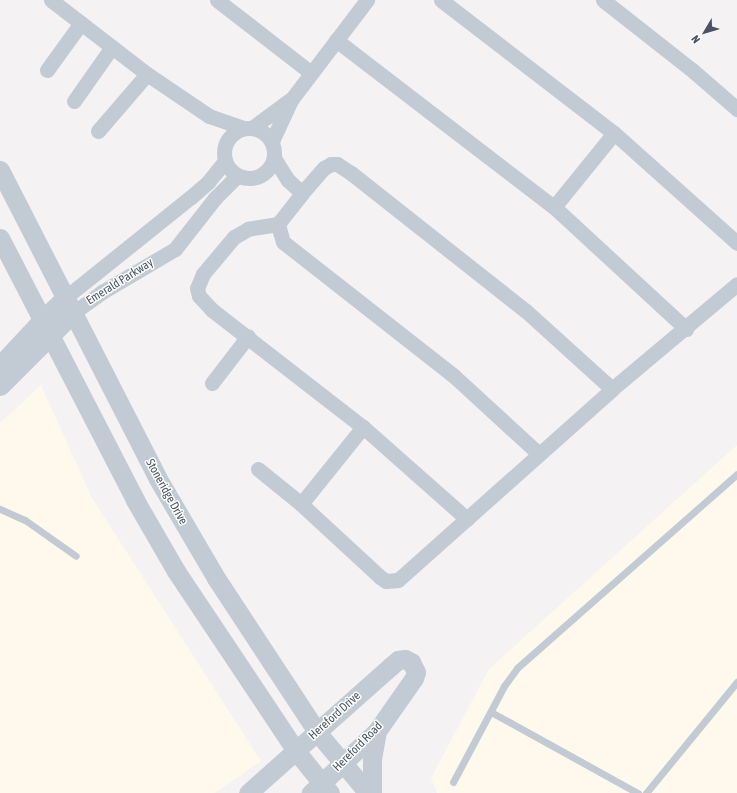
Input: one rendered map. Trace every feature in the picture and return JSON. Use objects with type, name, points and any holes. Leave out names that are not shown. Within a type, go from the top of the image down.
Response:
[{"type":"street","points":[[52,0],[147,74],[209,116],[267,135],[272,141],[275,149],[274,158],[272,166],[259,177]]},
{"type":"street","points":[[217,0],[311,73]]},
{"type":"street","points":[[272,141],[291,100],[367,0]]},
{"type":"street","points":[[441,0],[614,133],[737,243]]},
{"type":"street","points":[[603,0],[692,70],[737,109]]},
{"type":"street","points":[[47,70],[81,23]]},
{"type":"street","points":[[336,40],[554,207],[686,329]]},
{"type":"street","points":[[74,100],[112,47]]},
{"type":"street","points":[[98,131],[147,74]]},
{"type":"street","points":[[225,144],[232,134],[247,128],[291,100]]},
{"type":"street","points":[[209,116],[225,144],[225,161],[228,168],[237,176],[251,179],[259,177],[288,180]]},
{"type":"street","points":[[554,207],[614,133]]},
{"type":"street","points":[[274,158],[288,180],[302,193]]},
{"type":"street","name":"Emerald Parkway","points":[[0,365],[47,326],[194,194],[225,161]]},
{"type":"street","points":[[467,519],[363,427],[248,336],[203,303],[197,288],[199,281],[234,237],[248,229],[278,224],[324,168],[331,164],[336,164],[343,167],[526,311],[612,389]]},
{"type":"street","name":"Stoneridge Drive","points":[[0,170],[161,486],[216,578],[318,732],[368,793]]},
{"type":"street","name":"Emerald Parkway","points":[[69,305],[102,292],[175,249],[215,198],[237,176]]},
{"type":"street","points":[[278,224],[283,242],[290,249],[454,376],[540,454]]},
{"type":"street","points":[[0,238],[47,326],[135,500],[176,570],[321,790]]},
{"type":"street","points":[[258,469],[301,504],[386,581],[398,580],[406,575],[612,389],[686,329],[737,284]]},
{"type":"street","name":"Emerald Parkway","points":[[0,386],[47,326]]},
{"type":"street","points":[[212,383],[248,336]]},
{"type":"street","points":[[301,504],[363,427]]},
{"type":"street","name":"Hereford Drive","points":[[248,793],[398,660],[405,659],[411,662],[416,672],[414,678]]},
{"type":"street","name":"Hereford Road","points":[[321,790],[343,763],[377,731],[414,678]]},
{"type":"street","points":[[372,793],[372,759],[377,731]]},
{"type":"lane","points":[[453,782],[504,686],[517,668],[737,474]]},
{"type":"lane","points":[[0,509],[25,520],[76,556]]},
{"type":"lane","points":[[646,793],[737,682]]},
{"type":"lane","points":[[491,712],[638,793]]},
{"type":"shaded area","points":[[41,385],[92,498],[261,761],[215,793],[0,793],[0,423]]},
{"type":"shaded area","points":[[737,445],[737,793],[437,793],[431,778],[489,669]]}]
